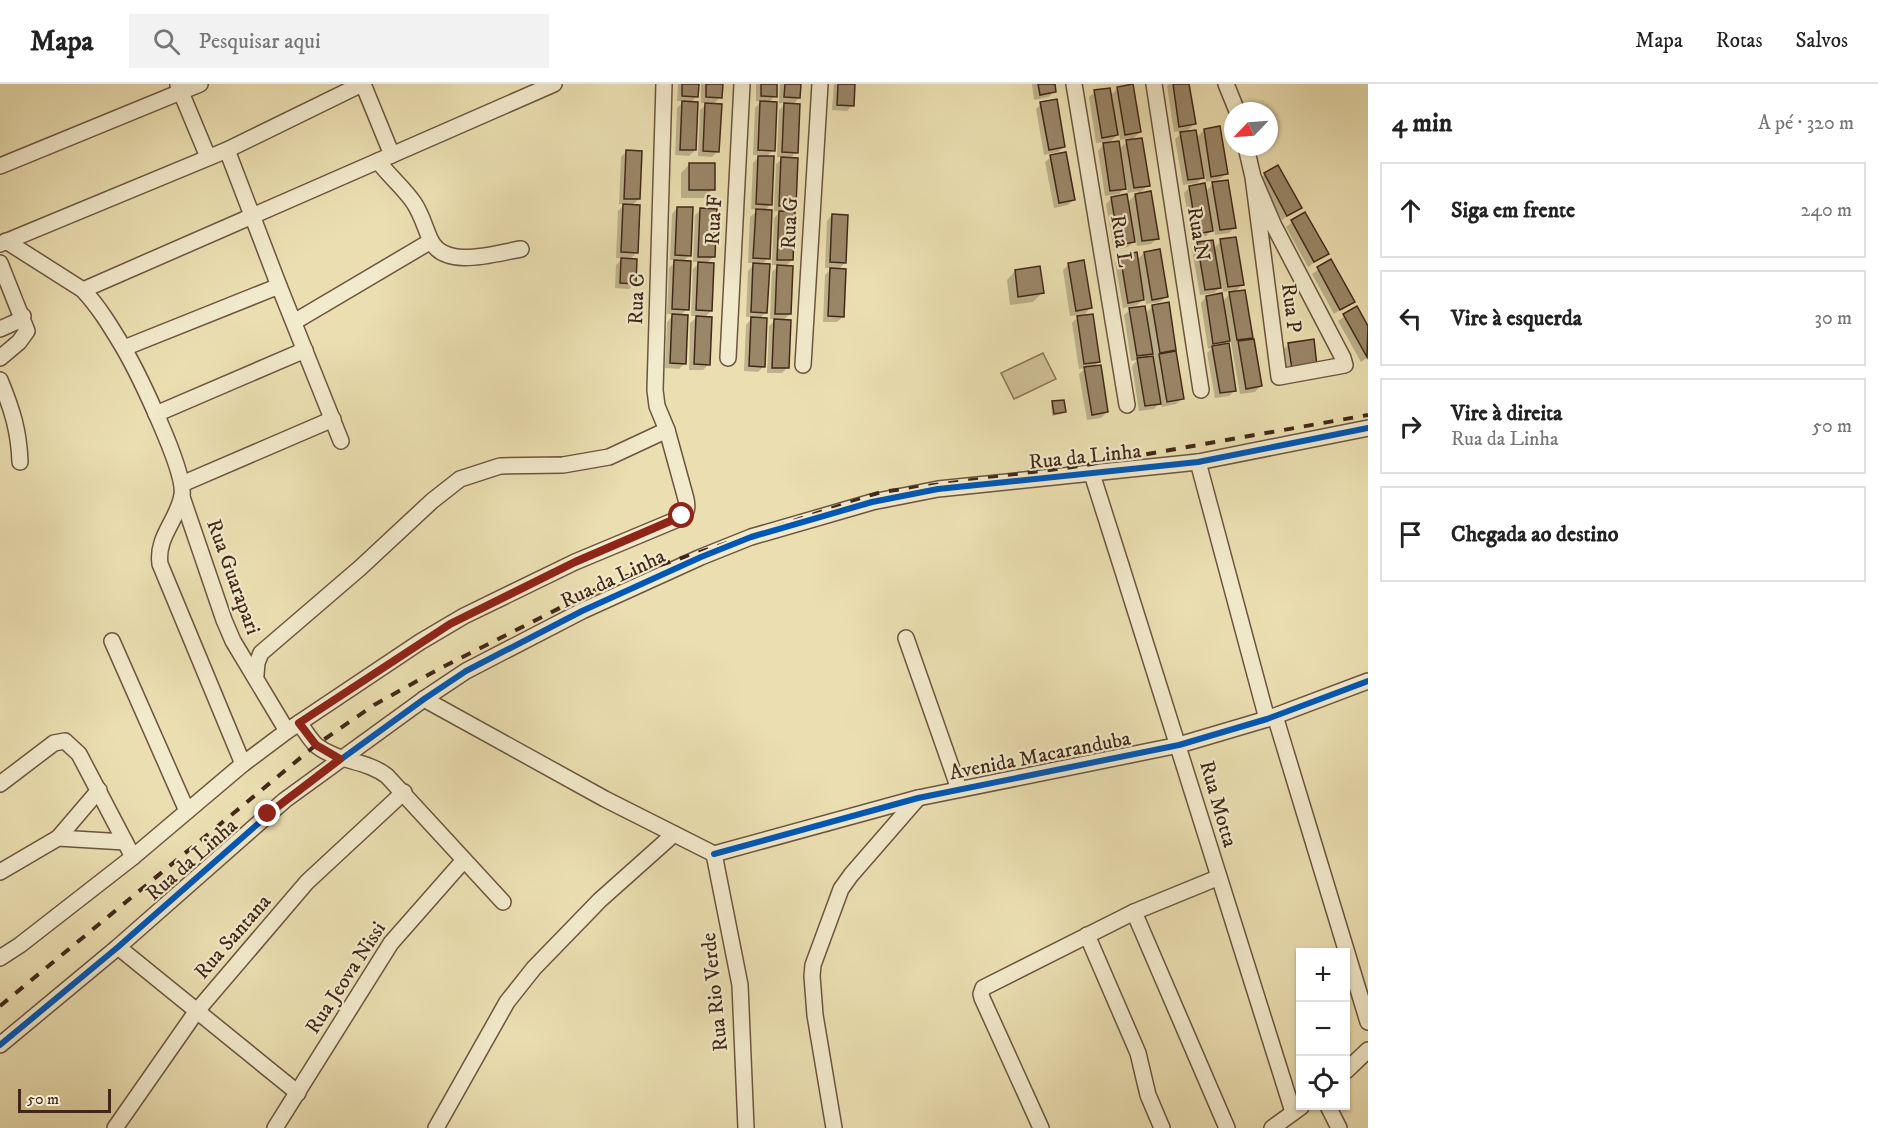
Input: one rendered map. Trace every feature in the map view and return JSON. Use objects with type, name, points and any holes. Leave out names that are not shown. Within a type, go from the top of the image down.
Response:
[{"type":"street","points":[[0,166],[180,88],[200,84]]},
{"type":"street","points":[[3,243],[227,150],[363,84],[393,155]]},
{"type":"street","points":[[3,243],[83,290],[554,84]]},
{"type":"street","name":"Rua C","points":[[293,727],[450,624],[575,562],[678,519],[687,510],[667,430],[657,406],[655,390],[664,84]]},
{"type":"street","name":"Rua F","points":[[728,358],[742,84]]},
{"type":"street","name":"Rua G","points":[[803,365],[820,84]]},
{"type":"street","name":"Rua L","points":[[1074,84],[1126,405]]},
{"type":"street","name":"Rua N","points":[[1154,84],[1201,390]]},
{"type":"street","points":[[1226,84],[1233,102]]},
{"type":"street","points":[[180,88],[208,158]]},
{"type":"street","points":[[227,150],[341,441]]},
{"type":"street","points":[[1248,156],[1253,177]]},
{"type":"street","points":[[378,161],[414,203],[423,218],[431,242],[438,249],[450,256],[472,257],[521,249]]},
{"type":"street","name":"Rua P","points":[[1253,177],[1274,226],[1345,365],[1279,377],[1253,177]]},
{"type":"street","points":[[294,322],[431,242]]},
{"type":"street","points":[[0,263],[23,316],[27,331],[20,342],[0,358]]},
{"type":"street","points":[[124,348],[279,286]]},
{"type":"street","name":"Rua Guarapari","points":[[83,290],[124,348],[156,414],[224,620],[239,651],[255,675],[293,727],[316,745],[340,759],[376,769],[387,776],[503,902]]},
{"type":"street","points":[[0,329],[18,321],[23,316]]},
{"type":"street","points":[[156,414],[305,350]]},
{"type":"street","points":[[0,381],[12,409],[19,436],[20,462]]},
{"type":"street","points":[[243,764],[160,564],[161,542],[182,490],[333,419]]},
{"type":"street","points":[[255,675],[261,653],[360,568],[432,501],[460,479],[500,466],[563,465],[609,457],[667,430]]},
{"type":"street","name":"Rua da Linha","points":[[0,1045],[118,947],[268,814],[424,699],[466,671],[582,611],[701,557],[745,540],[863,503],[938,489],[1198,462],[1367,433]]},
{"type":"street","points":[[1198,462],[1271,718],[1368,1022]]},
{"type":"street","name":"Rua Motta","points":[[1092,474],[1179,745],[1217,878],[1296,1103]]},
{"type":"street","points":[[906,638],[959,789]]},
{"type":"street","points":[[112,641],[187,811]]},
{"type":"street","name":"Avenida Macaranduba","points":[[714,854],[918,798],[1179,745],[1271,718],[1368,681]]},
{"type":"street","points":[[424,699],[605,800],[714,854]]},
{"type":"street","points":[[0,958],[133,857],[243,764],[293,727]]},
{"type":"street","points":[[0,783],[54,743],[65,741],[79,754],[133,857]]},
{"type":"street","points":[[0,871],[58,838],[99,790]]},
{"type":"street","name":"Rua Santana","points":[[115,1128],[196,1012],[307,882],[404,792]]},
{"type":"street","points":[[834,1128],[815,1015],[813,965],[841,889],[918,798]]},
{"type":"street","points":[[436,1128],[507,1002],[534,968],[592,907],[674,834]]},
{"type":"street","points":[[58,838],[125,842]]},
{"type":"street","name":"Rua Rio Verde","points":[[714,854],[740,985],[746,1128]]},
{"type":"street","name":"Rua Jeova Nissi","points":[[275,1128],[391,943],[464,860]]},
{"type":"street","points":[[1041,1128],[982,998],[981,991],[999,978],[1134,912],[1217,878]]},
{"type":"street","points":[[1134,912],[1227,1128]]},
{"type":"street","points":[[1087,935],[1138,1053],[1148,1095],[1161,1128]]},
{"type":"street","points":[[118,947],[298,1093]]},
{"type":"street","points":[[1350,1067],[1368,1050]]},
{"type":"street","points":[[1272,1128],[1297,1110]]},
{"type":"street","points":[[1330,1110],[1339,1128]]},
{"type":"shaded area","points":[[1043,353],[1056,379],[1014,399],[1001,373]]},
{"type":"building","points":[[682,84],[699,84],[698,97],[682,96]]},
{"type":"building","points":[[706,84],[723,84],[722,98],[706,97]]},
{"type":"building","points":[[761,84],[777,84],[777,97],[761,96]]},
{"type":"building","points":[[785,84],[801,84],[800,98],[784,97]]},
{"type":"building","points":[[838,84],[855,84],[854,106],[837,105]]},
{"type":"building","points":[[1038,84],[1055,84],[1056,92],[1040,95]]},
{"type":"building","points":[[1133,84],[1141,132],[1125,135],[1117,87]]},
{"type":"building","points":[[1173,84],[1189,84],[1196,124],[1179,127]]},
{"type":"building","points":[[1110,88],[1118,135],[1102,138],[1094,90]]},
{"type":"building","points":[[1057,99],[1065,147],[1049,150],[1040,102]]},
{"type":"building","points":[[682,101],[698,102],[696,150],[680,150]]},
{"type":"building","points":[[760,101],[777,102],[775,151],[758,150]]},
{"type":"building","points":[[705,103],[722,104],[719,152],[703,151]]},
{"type":"building","points":[[784,103],[800,104],[798,153],[782,152]]},
{"type":"building","points":[[1220,126],[1228,174],[1211,177],[1204,129]]},
{"type":"building","points":[[1196,130],[1204,178],[1188,180],[1180,132]]},
{"type":"building","points":[[1142,138],[1150,186],[1134,188],[1126,140]]},
{"type":"building","points":[[1119,141],[1126,189],[1110,191],[1103,143]]},
{"type":"building","points":[[626,150],[642,151],[640,199],[624,199]]},
{"type":"building","points":[[1066,152],[1075,200],[1059,203],[1050,155]]},
{"type":"building","points":[[758,156],[774,156],[772,205],[756,204]]},
{"type":"building","points":[[781,157],[798,158],[796,206],[779,206]]},
{"type":"building","points":[[689,163],[715,163],[715,190],[689,190]]},
{"type":"building","points":[[1278,165],[1302,208],[1287,216],[1264,173]]},
{"type":"building","points":[[1228,180],[1236,228],[1220,230],[1212,182]]},
{"type":"building","points":[[1205,183],[1213,231],[1197,234],[1189,186]]},
{"type":"building","points":[[1151,191],[1159,239],[1142,241],[1135,194]]},
{"type":"building","points":[[1127,194],[1135,242],[1119,245],[1111,197]]},
{"type":"building","points":[[623,204],[640,205],[638,253],[621,252]]},
{"type":"building","points":[[677,207],[693,207],[691,256],[675,255]]},
{"type":"building","points":[[700,208],[717,209],[715,257],[698,257]]},
{"type":"building","points":[[756,209],[772,210],[770,259],[753,258]]},
{"type":"building","points":[[779,211],[795,212],[793,260],[777,260]]},
{"type":"building","points":[[1305,212],[1329,254],[1314,262],[1291,220]]},
{"type":"building","points":[[832,214],[848,215],[846,263],[830,262]]},
{"type":"building","points":[[1236,237],[1244,285],[1228,287],[1220,239]]},
{"type":"building","points":[[1213,240],[1221,288],[1205,290],[1197,242]]},
{"type":"building","points":[[1160,249],[1168,297],[1152,300],[1144,252]]},
{"type":"building","points":[[1137,252],[1144,300],[1128,303],[1120,255]]},
{"type":"building","points":[[621,258],[637,259],[636,284],[620,283]]},
{"type":"building","points":[[1331,259],[1355,302],[1340,310],[1317,267]]},
{"type":"building","points":[[674,260],[691,261],[689,310],[672,309]]},
{"type":"building","points":[[1084,260],[1092,308],[1076,311],[1068,263]]},
{"type":"building","points":[[698,262],[714,263],[712,311],[696,310]]},
{"type":"building","points":[[753,263],[770,264],[767,313],[751,312]]},
{"type":"building","points":[[777,265],[793,266],[791,314],[775,314]]},
{"type":"building","points":[[1040,266],[1044,293],[1018,297],[1015,270]]},
{"type":"building","points":[[830,268],[846,269],[844,317],[828,316]]},
{"type":"building","points":[[1245,290],[1253,338],[1237,340],[1229,292]]},
{"type":"building","points":[[1222,293],[1230,341],[1213,344],[1206,296]]},
{"type":"building","points":[[1169,302],[1176,350],[1160,353],[1152,305]]},
{"type":"building","points":[[1145,306],[1153,354],[1137,356],[1129,308]]},
{"type":"building","points":[[1357,306],[1368,326],[1367,357],[1343,314]]},
{"type":"building","points":[[672,314],[688,315],[686,364],[670,363]]},
{"type":"building","points":[[1093,314],[1100,362],[1084,364],[1077,316]]},
{"type":"building","points":[[696,316],[712,317],[710,365],[694,364]]},
{"type":"building","points":[[751,317],[767,318],[765,367],[749,366]]},
{"type":"building","points":[[774,319],[791,320],[789,368],[772,368]]},
{"type":"building","points":[[1254,339],[1262,386],[1246,389],[1238,341]]},
{"type":"building","points":[[1314,339],[1317,366],[1292,369],[1288,343]]},
{"type":"building","points":[[1229,343],[1236,391],[1220,393],[1212,346]]},
{"type":"building","points":[[1176,351],[1184,399],[1167,402],[1159,354]]},
{"type":"building","points":[[1153,356],[1161,404],[1145,406],[1137,358]]},
{"type":"building","points":[[1101,365],[1108,412],[1092,415],[1084,367]]},
{"type":"building","points":[[1064,400],[1066,412],[1054,414],[1052,401]]},
{"type":"railway","points":[[0,1006],[316,745],[374,705],[437,670],[615,580],[881,492],[1080,466],[1368,415]]},
{"type":"cycle path","points":[[0,1045],[118,947],[285,800],[424,699],[466,671],[582,611],[701,557],[751,537],[872,502],[938,489],[1198,462],[1368,428]]},
{"type":"cycle path","points":[[714,854],[918,798],[1179,745],[1267,719],[1368,681]]},
{"type":"route","points":[[268,814],[340,759],[316,745],[299,723],[450,624],[575,562],[682,516]]}]
